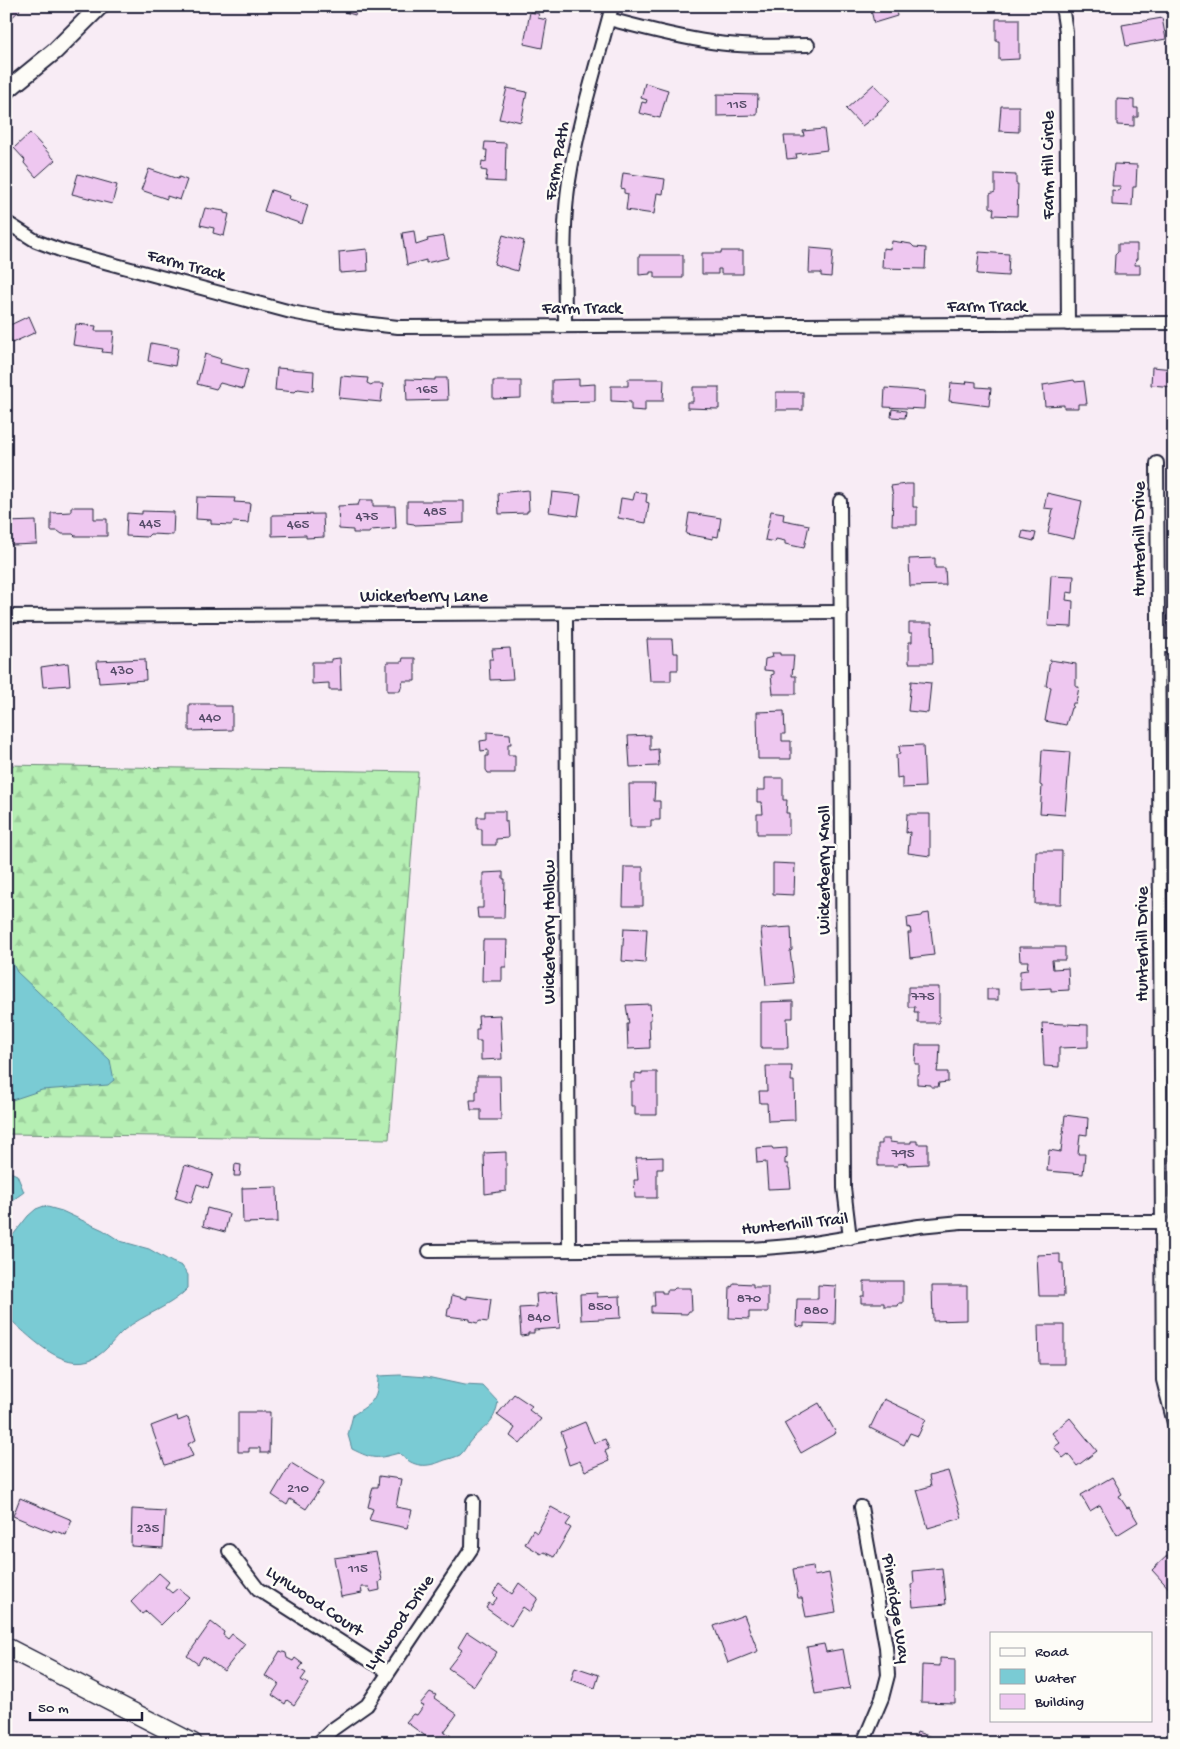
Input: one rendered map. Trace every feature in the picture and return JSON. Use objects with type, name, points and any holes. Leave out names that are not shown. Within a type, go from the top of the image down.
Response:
[{"type":"main road","points":[[6,1647],[193,1743]]},
{"type":"street","points":[[6,90],[55,51],[100,6]]},
{"type":"street","name":"Farm Hill Circle","points":[[1062,6],[1066,32],[1068,324]]},
{"type":"street","points":[[611,12],[668,34],[712,42],[760,46],[808,45]]},
{"type":"street","name":"Farm Path","points":[[565,326],[565,234],[569,182],[578,137],[611,12]]},
{"type":"street","name":"Farm Track","points":[[9,230],[60,250],[291,312],[328,319],[398,327],[1174,323]]},
{"type":"street","name":"Hunterhill Drive","points":[[1157,463],[1163,1380],[1174,1423]]},
{"type":"street","name":"Wickerberry Knoll","points":[[840,501],[844,1188],[850,1238]]},
{"type":"street","name":"Wickerberry Lane","points":[[6,616],[841,612]]},
{"type":"street","name":"Wickerberry Hollow","points":[[566,614],[569,1250]]},
{"type":"street","points":[[1158,646],[1174,646]]},
{"type":"street","name":"Hunterhill Trail","points":[[429,1251],[752,1249],[801,1245],[919,1226],[961,1222],[1162,1222]]},
{"type":"street","name":"Lynwood Drive","points":[[318,1743],[332,1729],[367,1705],[472,1548],[472,1501]]},
{"type":"street","name":"Pineridge Way","points":[[860,1507],[886,1647],[888,1675],[882,1698],[863,1743]]},
{"type":"street","name":"Lynwood Court","points":[[229,1551],[258,1589],[388,1672]]},
{"type":"green space","points":[[6,765],[418,772],[389,1139],[6,1134]]},
{"type":"water","points":[[6,950],[17,972],[110,1060],[114,1080],[108,1085],[42,1090],[6,1102]]},
{"type":"water","points":[[6,1170],[17,1175],[24,1192],[6,1205]]},
{"type":"water","points":[[44,1206],[62,1211],[103,1230],[120,1241],[149,1249],[182,1266],[188,1275],[188,1288],[174,1300],[132,1324],[94,1358],[82,1362],[70,1361],[46,1350],[6,1316],[6,1244],[28,1216],[36,1209]]},
{"type":"water","points":[[378,1376],[427,1377],[464,1385],[483,1386],[498,1402],[492,1420],[470,1441],[460,1455],[432,1464],[415,1464],[399,1453],[370,1457],[352,1449],[348,1435],[353,1415],[373,1400],[377,1391]]},
{"type":"building","points":[[6,6],[17,6],[20,10],[7,22]]},
{"type":"building","points":[[310,6],[324,6],[323,10]]},
{"type":"building","points":[[324,6],[357,6],[355,15]]},
{"type":"building","points":[[870,6],[895,6],[897,16],[874,23]]},
{"type":"building","points":[[530,12],[539,14],[538,18],[547,20],[542,48],[524,44]]},
{"type":"building","points":[[1162,18],[1166,39],[1126,46],[1122,25]]},
{"type":"building","points":[[996,19],[1019,19],[1019,59],[999,60],[999,41],[996,41]]},
{"type":"building","points":[[645,83],[668,90],[660,118],[639,113],[642,102],[646,103],[647,100],[641,98]]},
{"type":"building","points":[[874,84],[890,101],[878,114],[862,126],[846,109]]},
{"type":"building","points":[[507,88],[527,92],[521,122],[499,119]]},
{"type":"building","points":[[717,94],[758,95],[757,115],[717,116]]},
{"type":"building","points":[[1117,99],[1134,100],[1134,108],[1138,108],[1138,117],[1134,117],[1134,126],[1117,125]]},
{"type":"building","points":[[1001,106],[1019,106],[1019,132],[999,131]]},
{"type":"building","points":[[824,129],[827,150],[796,154],[797,158],[787,159],[784,136],[804,136],[803,131]]},
{"type":"building","points":[[30,133],[55,160],[36,177],[24,163],[25,160],[14,148]]},
{"type":"building","points":[[485,142],[506,143],[505,182],[486,181],[487,171],[481,170],[482,161],[486,162],[487,150],[484,150]]},
{"type":"building","points":[[1114,164],[1137,165],[1136,187],[1133,187],[1132,206],[1112,205],[1112,190],[1119,191],[1121,186],[1112,186]]},
{"type":"building","points":[[149,169],[178,179],[179,177],[187,180],[180,200],[167,196],[167,199],[141,190]]},
{"type":"building","points":[[623,173],[665,179],[663,194],[657,193],[654,214],[626,210],[628,194],[624,193],[624,189],[621,188]]},
{"type":"building","points":[[78,174],[117,185],[112,204],[72,194]]},
{"type":"building","points":[[995,174],[1016,175],[1016,184],[1018,184],[1017,216],[993,215],[994,209],[990,207],[990,194],[995,192]]},
{"type":"building","points":[[271,190],[290,196],[289,199],[308,205],[302,224],[264,211]]},
{"type":"building","points":[[205,208],[224,211],[224,213],[229,214],[224,236],[213,233],[214,228],[200,225]]},
{"type":"building","points":[[414,231],[416,245],[428,241],[427,239],[444,236],[448,258],[426,263],[426,260],[407,265],[402,233]]},
{"type":"building","points":[[503,235],[524,241],[517,271],[494,264]]},
{"type":"building","points":[[892,241],[926,248],[925,269],[882,268],[883,248],[891,249]]},
{"type":"building","points":[[1118,244],[1137,244],[1135,265],[1140,265],[1140,274],[1114,274],[1115,255],[1118,252]]},
{"type":"building","points":[[810,248],[833,250],[831,277],[821,276],[821,273],[809,273]]},
{"type":"building","points":[[367,249],[368,271],[340,273],[339,252]]},
{"type":"building","points":[[721,251],[743,251],[743,274],[721,274],[721,269],[718,269],[718,274],[702,274],[702,253],[721,253]]},
{"type":"building","points":[[979,252],[1009,254],[1008,276],[977,274]]},
{"type":"building","points":[[639,255],[683,255],[683,278],[655,278],[655,272],[639,275]]},
{"type":"building","points":[[29,316],[36,332],[12,343],[6,327]]},
{"type":"building","points":[[76,324],[96,326],[95,331],[114,331],[112,353],[102,352],[103,349],[73,345]]},
{"type":"building","points":[[151,343],[178,348],[175,366],[148,361]]},
{"type":"building","points":[[205,354],[221,359],[220,363],[248,370],[243,389],[220,383],[216,389],[197,384]]},
{"type":"building","points":[[1152,367],[1174,369],[1174,387],[1151,385]]},
{"type":"building","points":[[277,368],[314,371],[313,391],[298,389],[295,392],[275,390]]},
{"type":"building","points":[[341,376],[368,378],[367,383],[371,385],[383,384],[381,402],[339,398]]},
{"type":"building","points":[[435,378],[447,378],[448,400],[407,401],[406,379],[435,380]]},
{"type":"building","points":[[579,379],[579,385],[595,384],[595,401],[552,402],[552,380]]},
{"type":"building","points":[[628,379],[664,379],[663,401],[645,401],[645,411],[631,410],[631,402],[611,401],[611,386],[628,386]]},
{"type":"building","points":[[1074,380],[1075,382],[1084,381],[1087,404],[1078,404],[1078,408],[1064,408],[1064,405],[1045,406],[1043,385]]},
{"type":"building","points":[[493,381],[521,381],[521,398],[493,399]]},
{"type":"building","points":[[967,381],[976,382],[976,387],[991,388],[989,406],[949,401],[951,383],[966,384]]},
{"type":"building","points":[[693,387],[719,387],[719,409],[687,408],[687,402],[693,402]]},
{"type":"building","points":[[885,388],[925,391],[924,409],[884,407]]},
{"type":"building","points":[[776,392],[803,392],[803,410],[776,410]]},
{"type":"building","points":[[892,409],[906,411],[905,418],[891,417]]},
{"type":"building","points":[[913,484],[913,507],[917,507],[917,525],[892,525],[893,496],[891,486]]},
{"type":"building","points":[[528,490],[529,511],[527,513],[499,514],[498,493]]},
{"type":"building","points":[[552,492],[581,495],[578,516],[549,512]]},
{"type":"building","points":[[635,492],[647,494],[646,502],[649,503],[646,523],[618,518],[621,498],[633,500]]},
{"type":"building","points":[[1047,493],[1082,501],[1074,539],[1048,533],[1053,509],[1044,508]]},
{"type":"building","points":[[197,497],[235,498],[234,502],[250,503],[248,523],[233,522],[231,525],[211,524],[211,520],[196,519]]},
{"type":"building","points":[[360,500],[373,500],[373,506],[395,506],[396,528],[371,530],[369,533],[353,533],[353,530],[339,529],[338,506],[358,505]]},
{"type":"building","points":[[407,501],[464,501],[464,523],[415,525],[407,523]]},
{"type":"building","points":[[71,507],[94,507],[94,519],[107,519],[107,536],[75,536],[73,534],[51,531],[51,513],[71,512]]},
{"type":"building","points":[[142,511],[174,512],[173,535],[126,536],[127,513],[142,514]]},
{"type":"building","points":[[771,511],[784,513],[783,520],[809,525],[804,548],[785,544],[785,541],[776,539],[775,542],[765,540]]},
{"type":"building","points":[[689,513],[721,518],[718,537],[713,536],[713,539],[686,534]]},
{"type":"building","points":[[323,514],[324,537],[306,538],[306,535],[272,536],[272,515]]},
{"type":"building","points":[[36,521],[37,544],[12,545],[6,543],[6,522]]},
{"type":"building","points":[[1023,531],[1036,533],[1034,541],[1021,538]]},
{"type":"building","points":[[935,558],[935,568],[945,568],[946,585],[910,586],[909,559]]},
{"type":"building","points":[[1051,575],[1074,576],[1073,593],[1067,592],[1066,600],[1073,601],[1072,627],[1048,626]]},
{"type":"building","points":[[909,623],[932,623],[933,663],[909,663],[909,642],[912,642],[912,633],[909,633]]},
{"type":"building","points":[[647,639],[672,639],[673,653],[678,653],[678,670],[671,670],[671,681],[650,681]]},
{"type":"building","points":[[510,648],[513,679],[490,680],[489,659],[493,659],[492,649]]},
{"type":"building","points":[[772,653],[794,655],[792,676],[796,676],[796,694],[773,694],[771,675],[774,674],[774,671],[764,670],[765,659],[773,657]]},
{"type":"building","points":[[340,658],[341,690],[329,690],[329,683],[312,684],[312,662],[331,662],[331,659]]},
{"type":"building","points":[[403,658],[415,658],[415,681],[403,681],[400,691],[387,691],[387,662],[402,662]]},
{"type":"building","points":[[145,659],[146,680],[99,683],[97,661]]},
{"type":"building","points":[[1050,660],[1076,664],[1076,687],[1079,687],[1076,703],[1073,703],[1066,725],[1045,721],[1051,687],[1046,686]]},
{"type":"building","points":[[68,663],[70,685],[43,687],[41,667]]},
{"type":"building","points":[[911,681],[931,683],[928,713],[908,711]]},
{"type":"building","points":[[189,704],[232,706],[232,730],[189,731]]},
{"type":"building","points":[[784,711],[785,734],[782,734],[782,741],[791,741],[791,759],[758,759],[757,712]]},
{"type":"building","points":[[487,732],[510,734],[511,744],[508,744],[508,755],[515,755],[515,773],[488,773],[486,770],[486,756],[488,756],[488,750],[481,751],[480,741],[487,740]]},
{"type":"building","points":[[650,735],[650,750],[658,749],[659,766],[630,767],[628,736]]},
{"type":"building","points":[[923,745],[925,787],[902,788],[902,777],[897,778],[896,755],[900,754],[899,746]]},
{"type":"building","points":[[1042,750],[1070,752],[1065,815],[1040,813]]},
{"type":"building","points":[[765,778],[783,778],[783,800],[787,800],[786,813],[789,813],[789,834],[757,834],[757,814],[763,814],[762,802],[757,802],[757,790],[765,790]]},
{"type":"building","points":[[629,784],[655,784],[654,801],[660,801],[660,820],[651,820],[651,827],[630,827]]},
{"type":"building","points":[[485,811],[505,811],[508,838],[496,839],[496,845],[482,845],[482,829],[477,829],[477,817],[485,817]]},
{"type":"building","points":[[907,814],[930,814],[930,856],[908,853],[910,832],[906,833]]},
{"type":"building","points":[[1036,851],[1062,851],[1061,904],[1035,904]]},
{"type":"building","points":[[773,863],[795,864],[794,895],[773,894]]},
{"type":"building","points":[[624,867],[643,867],[643,906],[623,906]]},
{"type":"building","points":[[503,872],[503,879],[505,879],[504,918],[478,918],[477,908],[483,908],[483,873]]},
{"type":"building","points":[[929,913],[934,955],[910,958],[908,933],[911,933],[910,927],[908,928],[907,918]]},
{"type":"building","points":[[791,927],[792,950],[790,951],[794,983],[766,985],[761,929]]},
{"type":"building","points":[[624,928],[647,929],[645,963],[622,961]]},
{"type":"building","points":[[483,940],[507,940],[506,967],[502,967],[502,981],[482,981]]},
{"type":"building","points":[[1019,947],[1065,947],[1065,960],[1052,960],[1053,969],[1068,968],[1069,990],[1051,991],[1051,988],[1020,990],[1020,971],[1027,970],[1028,961],[1020,961]]},
{"type":"building","points":[[908,987],[939,987],[939,1023],[918,1023],[918,1012],[914,1012],[915,1007],[908,1007]]},
{"type":"building","points":[[987,989],[998,989],[998,1000],[987,1000]]},
{"type":"building","points":[[793,1001],[793,1018],[787,1018],[788,1048],[761,1048],[761,1002]]},
{"type":"building","points":[[650,1004],[650,1048],[628,1049],[627,1024],[629,1024],[626,1005]]},
{"type":"building","points":[[500,1015],[502,1059],[481,1060],[481,1041],[476,1041],[476,1029],[479,1029],[478,1016]]},
{"type":"building","points":[[1042,1023],[1088,1025],[1088,1047],[1059,1048],[1059,1067],[1044,1066]]},
{"type":"building","points":[[916,1045],[940,1045],[937,1072],[948,1072],[948,1082],[939,1083],[938,1087],[917,1084],[919,1064],[915,1064]]},
{"type":"building","points":[[766,1066],[792,1066],[791,1081],[794,1081],[795,1120],[768,1121],[767,1103],[760,1103],[759,1091],[767,1091]]},
{"type":"building","points":[[642,1072],[657,1072],[657,1115],[635,1115],[635,1106],[631,1106],[631,1082],[635,1082],[635,1073],[642,1074]]},
{"type":"building","points":[[477,1076],[500,1076],[501,1120],[481,1120],[481,1110],[471,1110],[470,1100],[476,1100]]},
{"type":"building","points":[[1065,1115],[1088,1118],[1087,1135],[1080,1134],[1078,1154],[1085,1154],[1083,1174],[1047,1171],[1049,1150],[1061,1152]]},
{"type":"building","points":[[882,1139],[890,1139],[890,1142],[898,1143],[917,1141],[917,1144],[928,1144],[928,1164],[907,1165],[907,1163],[898,1164],[897,1166],[878,1166],[878,1144],[882,1144]]},
{"type":"building","points":[[772,1147],[773,1149],[787,1148],[785,1164],[788,1164],[791,1188],[768,1189],[766,1162],[757,1163],[756,1148]]},
{"type":"building","points":[[506,1152],[506,1191],[485,1194],[484,1153]]},
{"type":"building","points":[[663,1157],[663,1169],[657,1169],[657,1198],[635,1198],[634,1180],[638,1180],[636,1158]]},
{"type":"building","points":[[235,1164],[241,1165],[240,1176],[234,1176]]},
{"type":"building","points":[[185,1165],[213,1174],[208,1188],[197,1184],[191,1203],[175,1198]]},
{"type":"building","points":[[277,1187],[278,1222],[243,1223],[242,1188]]},
{"type":"building","points":[[207,1208],[229,1214],[225,1232],[203,1226]]},
{"type":"building","points":[[1060,1254],[1060,1263],[1063,1263],[1064,1296],[1039,1296],[1037,1255]]},
{"type":"building","points":[[864,1281],[903,1281],[903,1303],[899,1303],[898,1306],[884,1306],[884,1303],[861,1303],[861,1296],[864,1296]]},
{"type":"building","points":[[734,1283],[753,1284],[753,1287],[768,1287],[768,1312],[749,1312],[749,1319],[729,1318],[730,1286],[732,1287]]},
{"type":"building","points":[[818,1285],[836,1286],[835,1324],[804,1323],[804,1327],[796,1326],[797,1299],[818,1299]]},
{"type":"building","points":[[932,1286],[967,1286],[967,1320],[933,1321]]},
{"type":"building","points":[[691,1288],[692,1311],[689,1311],[687,1314],[651,1313],[651,1306],[655,1306],[654,1291],[667,1293],[667,1290]]},
{"type":"building","points":[[557,1292],[560,1328],[534,1330],[534,1333],[521,1336],[519,1308],[537,1307],[536,1294]]},
{"type":"building","points":[[597,1293],[597,1297],[620,1296],[621,1318],[581,1320],[580,1294]]},
{"type":"building","points":[[452,1295],[467,1299],[467,1296],[491,1299],[488,1322],[480,1321],[477,1323],[470,1321],[470,1319],[447,1316]]},
{"type":"building","points":[[1038,1325],[1064,1325],[1064,1364],[1039,1364]]},
{"type":"building","points":[[514,1394],[532,1406],[529,1410],[541,1419],[520,1444],[510,1436],[515,1428],[497,1415]]},
{"type":"building","points":[[884,1399],[926,1419],[918,1436],[910,1433],[904,1445],[870,1428]]},
{"type":"building","points":[[819,1403],[836,1433],[801,1453],[784,1423]]},
{"type":"building","points":[[238,1412],[270,1412],[269,1453],[260,1453],[260,1448],[249,1448],[249,1452],[238,1452]]},
{"type":"building","points":[[177,1416],[178,1421],[188,1417],[196,1440],[188,1444],[193,1456],[165,1465],[151,1426]]},
{"type":"building","points":[[1070,1418],[1097,1451],[1077,1466],[1068,1454],[1063,1458],[1054,1447],[1060,1443],[1052,1433]]},
{"type":"building","points":[[585,1422],[594,1443],[605,1439],[609,1449],[605,1451],[609,1461],[585,1471],[580,1461],[569,1465],[561,1432]]},
{"type":"building","points":[[291,1463],[324,1483],[306,1509],[290,1499],[287,1505],[272,1495]]},
{"type":"building","points":[[948,1471],[962,1518],[928,1528],[917,1490],[931,1486],[929,1476]]},
{"type":"building","points":[[379,1476],[401,1479],[396,1507],[412,1510],[407,1528],[369,1520],[373,1509],[368,1507],[373,1487],[378,1487]]},
{"type":"building","points":[[1112,1477],[1122,1494],[1119,1496],[1127,1508],[1129,1507],[1138,1522],[1117,1535],[1100,1505],[1090,1511],[1081,1495]]},
{"type":"building","points":[[20,1498],[72,1520],[66,1535],[53,1530],[52,1532],[13,1516]]},
{"type":"building","points":[[551,1507],[571,1518],[566,1525],[571,1528],[554,1557],[544,1552],[541,1554],[525,1544],[533,1530],[537,1533]]},
{"type":"building","points":[[132,1509],[165,1511],[163,1548],[131,1546]]},
{"type":"building","points":[[376,1552],[382,1580],[379,1582],[380,1590],[371,1592],[369,1587],[361,1587],[362,1593],[341,1597],[334,1558]]},
{"type":"building","points":[[1170,1553],[1174,1556],[1174,1594],[1152,1570]]},
{"type":"building","points":[[813,1566],[814,1576],[829,1573],[836,1612],[806,1617],[802,1598],[798,1598],[793,1569]]},
{"type":"building","points":[[942,1568],[946,1604],[913,1607],[911,1585],[914,1584],[913,1571]]},
{"type":"building","points":[[159,1573],[169,1582],[165,1587],[172,1593],[178,1588],[189,1597],[161,1625],[146,1611],[142,1614],[131,1602]]},
{"type":"building","points":[[519,1583],[538,1598],[530,1612],[523,1607],[511,1626],[486,1608],[489,1603],[492,1605],[497,1598],[493,1594],[499,1584],[512,1594]]},
{"type":"building","points":[[744,1615],[758,1651],[728,1663],[714,1626]]},
{"type":"building","points":[[211,1622],[224,1632],[223,1635],[228,1639],[232,1634],[245,1644],[224,1671],[203,1656],[198,1664],[187,1656]]},
{"type":"building","points":[[467,1632],[497,1652],[474,1686],[448,1668],[462,1650],[458,1647]]},
{"type":"building","points":[[824,1644],[826,1652],[843,1649],[850,1688],[815,1694],[807,1647]]},
{"type":"building","points":[[280,1651],[286,1653],[287,1658],[293,1661],[295,1658],[303,1664],[299,1669],[306,1673],[301,1680],[308,1684],[294,1705],[287,1700],[285,1704],[272,1695],[279,1684],[265,1676]]},
{"type":"building","points":[[940,1658],[955,1659],[955,1703],[921,1702],[922,1665],[940,1666]]},
{"type":"building","points":[[575,1667],[599,1675],[595,1688],[571,1680]]},
{"type":"building","points":[[430,1692],[436,1695],[434,1698],[457,1714],[444,1732],[451,1736],[446,1743],[435,1743],[406,1722],[413,1714],[417,1715],[424,1705],[420,1704]]},
{"type":"building","points":[[917,1732],[949,1743],[913,1743]]},
{"type":"building","points":[[389,1738],[395,1743],[384,1743]]}]
